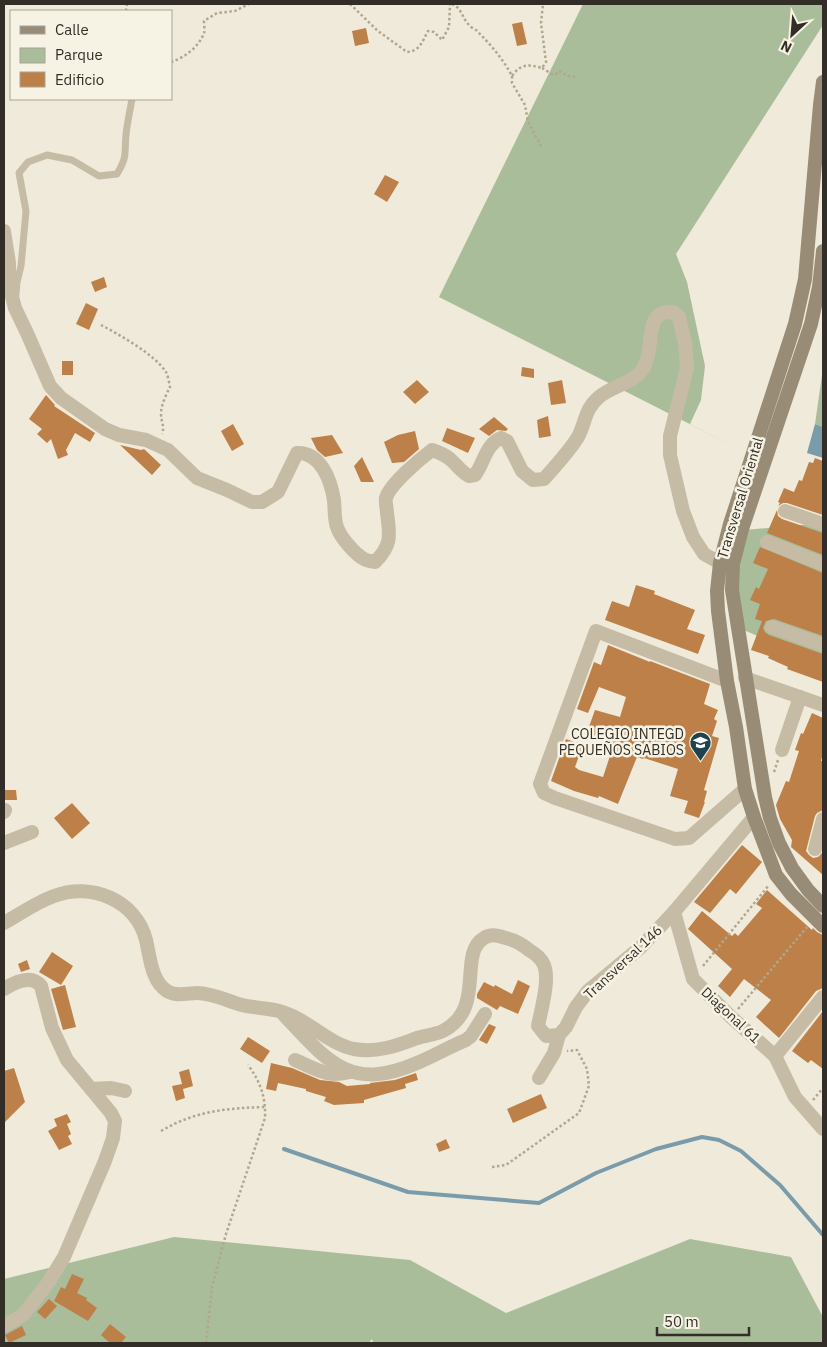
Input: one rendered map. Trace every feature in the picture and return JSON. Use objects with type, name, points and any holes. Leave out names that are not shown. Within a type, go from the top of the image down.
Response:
[{"type":"main road","name":"Transversal Oriental","points":[[819,922],[791,894],[776,875],[745,789],[727,680],[717,591],[720,563],[730,524],[795,324],[803,288],[823,82]]},
{"type":"main road","name":"Transversal Oriental","points":[[823,251],[819,287],[811,324],[742,529],[733,564],[732,590],[745,678],[770,818],[779,843],[792,868],[808,890],[823,906]]},
{"type":"street","points":[[4,231],[9,263],[9,285],[15,308],[50,386],[61,398],[105,428],[120,435],[146,440],[168,450],[197,478],[252,502],[262,502],[278,492],[297,453],[308,454],[317,461],[325,472],[334,500],[336,525],[340,535],[364,559],[375,562],[384,553],[390,539],[386,498],[391,489],[416,463],[432,450],[452,460],[462,472],[469,476],[475,475],[489,447],[501,438],[507,441],[522,471],[533,480],[544,479],[570,450],[579,434],[587,412],[599,398],[636,377],[645,366],[651,346],[654,320],[657,315],[664,311],[673,312],[679,317],[685,343],[687,368],[670,436],[670,455],[683,511],[692,537],[704,554],[720,563]]},
{"type":"street","points":[[786,511],[823,524]]},
{"type":"street","points":[[767,542],[823,564]]},
{"type":"street","points":[[772,627],[823,645]]},
{"type":"street","points":[[727,680],[596,631],[540,784],[544,792],[555,798],[675,839],[689,838],[745,789]]},
{"type":"street","points":[[745,678],[823,705]]},
{"type":"street","points":[[782,750],[800,697]]},
{"type":"street","name":"Transversal 146","points":[[539,1078],[554,1053],[559,1034],[566,1027],[576,1007],[588,991],[641,947],[674,912],[754,817]]},
{"type":"street","points":[[815,849],[823,819]]},
{"type":"street","points":[[4,843],[32,832]]},
{"type":"street","points":[[4,923],[55,896],[79,891],[91,891],[105,895],[126,907],[138,920],[145,936],[156,979],[167,992],[211,995],[242,1005],[280,1011],[295,1017],[342,1045],[354,1049],[370,1050],[387,1048],[434,1034],[444,1030],[459,1018],[466,1009],[470,991],[470,966],[475,948],[482,938],[493,934],[514,940],[537,955],[544,964],[546,981],[538,1026],[546,1036],[559,1034]]},
{"type":"street","name":"Diagonal 61","points":[[674,912],[693,979],[731,1017],[775,1056],[795,1097],[823,1129]]},
{"type":"street","points":[[4,989],[12,984],[30,979],[36,980],[41,986],[52,1028],[66,1060],[106,1104],[115,1121],[113,1138],[105,1161],[64,1257],[23,1316],[4,1326]]},
{"type":"street","points":[[775,1056],[823,997]]},
{"type":"street","points":[[280,1011],[322,1054],[341,1068],[357,1074],[380,1075],[416,1064],[466,1040],[471,1036],[484,1014]]},
{"type":"street","points":[[295,1060],[327,1074],[337,1075],[350,1072]]},
{"type":"street","points":[[91,1089],[111,1088],[125,1091]]},
{"type":"lane","points":[[15,308],[26,211],[19,173],[28,162],[47,155],[72,160],[99,176],[117,174],[126,154],[125,136],[132,100]]},
{"type":"path","points":[[172,62],[193,49],[204,33],[204,21],[217,13],[235,11],[249,4]]},
{"type":"path","points":[[350,4],[378,31],[407,52],[414,51],[421,46],[428,31],[434,32],[442,40],[449,27],[451,4],[458,6],[468,25],[477,30],[506,64],[512,76],[512,83],[525,105],[528,122],[541,146]]},
{"type":"path","points":[[542,68],[546,62],[541,23],[543,4]]},
{"type":"path","points":[[512,76],[523,65],[542,68],[552,74],[556,74],[559,71],[568,76],[578,77]]},
{"type":"path","points":[[101,325],[119,334],[155,360],[167,374],[170,387],[164,398],[161,414],[164,428],[162,434],[168,450]]},
{"type":"path","points":[[693,979],[776,875]]},
{"type":"path","points":[[731,1017],[819,922]]},
{"type":"path","points":[[492,1167],[506,1165],[579,1113],[589,1086],[587,1069],[577,1050],[554,1053]]},
{"type":"path","points":[[206,1343],[212,1287],[226,1234],[265,1118],[266,1108],[258,1079],[248,1065]]},
{"type":"path","points":[[161,1131],[175,1123],[206,1112],[232,1108],[266,1108]]},
{"type":"green space","points":[[583,4],[823,4],[823,25],[676,254],[687,282],[705,366],[701,400],[690,424],[745,452],[439,297]]},
{"type":"green space","points":[[823,368],[823,427],[815,424]]},
{"type":"green space","points":[[823,523],[823,664],[739,628],[736,564],[744,530]]},
{"type":"green space","points":[[174,1237],[410,1260],[506,1313],[690,1239],[791,1257],[823,1317],[823,1343],[373,1343],[372,1339],[369,1343],[4,1343],[4,1279]]},
{"type":"water","points":[[815,424],[823,427],[823,458],[807,453]]},
{"type":"building","points":[[522,22],[527,44],[517,46],[512,24]]},
{"type":"building","points":[[366,28],[369,43],[355,46],[352,31]]},
{"type":"building","points":[[385,175],[399,182],[387,202],[374,194]]},
{"type":"building","points":[[104,277],[107,287],[95,292],[91,282]]},
{"type":"building","points":[[86,303],[98,309],[89,330],[76,324]]},
{"type":"building","points":[[62,361],[73,361],[73,375],[62,375]]},
{"type":"building","points":[[522,367],[534,369],[534,378],[521,376]]},
{"type":"building","points":[[417,380],[429,392],[415,404],[403,392]]},
{"type":"building","points":[[562,380],[566,403],[551,405],[548,383]]},
{"type":"building","points":[[46,395],[54,406],[95,433],[90,442],[75,433],[66,450],[68,455],[58,459],[51,439],[47,443],[37,434],[42,429],[29,419]]},
{"type":"building","points":[[548,416],[551,436],[539,438],[537,420]]},
{"type":"building","points":[[494,417],[508,429],[506,431],[497,430],[489,436],[479,429]]},
{"type":"building","points":[[233,424],[244,444],[232,451],[221,431]]},
{"type":"building","points":[[447,428],[475,438],[468,453],[442,441]]},
{"type":"building","points":[[415,431],[419,449],[404,462],[392,463],[384,442],[398,435]]},
{"type":"building","points":[[332,435],[343,453],[325,457],[317,450],[311,438]]},
{"type":"building","points":[[120,445],[144,449],[161,465],[152,475]]},
{"type":"building","points":[[362,457],[374,482],[361,482],[354,466]]},
{"type":"building","points":[[815,458],[823,461],[823,515],[787,503],[778,506],[784,488],[794,492],[799,480],[802,481],[809,462],[813,463]]},
{"type":"building","points":[[777,510],[778,516],[782,519],[823,533],[823,555],[767,533]]},
{"type":"building","points":[[760,547],[823,573],[823,636],[774,619],[766,621],[763,628],[769,635],[823,654],[823,682],[787,669],[788,667],[768,658],[769,656],[751,650],[762,621],[755,619],[760,604],[750,600],[756,587],[759,589],[768,569],[753,563]]},
{"type":"building","points":[[636,585],[655,591],[654,594],[695,610],[687,629],[705,635],[698,654],[605,620],[612,601],[629,607]]},
{"type":"building","points":[[608,645],[710,684],[704,704],[718,710],[714,719],[717,721],[712,736],[719,738],[704,790],[707,791],[705,802],[699,818],[684,813],[688,801],[670,796],[678,769],[644,758],[637,757],[618,804],[599,796],[598,798],[574,791],[551,781],[566,739],[583,745],[575,767],[603,777],[613,747],[610,746],[611,744],[586,735],[595,710],[620,717],[626,697],[599,687],[588,713],[577,709],[594,662],[601,665]]},
{"type":"building","points":[[812,713],[823,718],[823,753],[821,761],[823,761],[823,810],[815,816],[806,851],[813,858],[818,857],[823,852],[823,875],[791,847],[792,840],[780,819],[776,805],[786,781],[789,782],[799,751],[795,750],[801,733],[803,734]]},
{"type":"building","points":[[4,790],[16,790],[17,800],[4,800]]},
{"type":"building","points":[[72,803],[90,823],[72,839],[54,818]]},
{"type":"building","points":[[742,845],[762,862],[736,894],[730,889],[710,913],[694,902]]},
{"type":"building","points":[[767,890],[812,930],[813,928],[823,935],[823,988],[816,991],[779,1038],[756,1017],[771,1000],[744,979],[730,997],[718,986],[732,969],[688,929],[702,911],[732,936],[735,933],[738,936],[762,908],[756,904]]},
{"type":"building","points":[[52,952],[73,966],[61,985],[39,972]]},
{"type":"building","points":[[27,960],[30,969],[21,972],[18,964]]},
{"type":"building","points":[[518,980],[530,986],[518,1014],[500,1006],[497,1010],[477,998],[477,994],[484,982],[494,987],[495,985],[512,994]]},
{"type":"building","points":[[65,985],[76,1027],[63,1030],[51,989]]},
{"type":"building","points":[[823,1011],[823,1069],[811,1060],[808,1063],[792,1051]]},
{"type":"building","points":[[489,1024],[496,1027],[487,1044],[479,1040]]},
{"type":"building","points":[[248,1037],[270,1051],[262,1063],[240,1049]]},
{"type":"building","points":[[271,1063],[292,1068],[320,1080],[339,1082],[347,1086],[395,1080],[416,1073],[418,1080],[405,1084],[406,1088],[364,1100],[364,1103],[334,1105],[324,1101],[326,1097],[306,1091],[306,1089],[278,1083],[276,1091],[266,1089]]},
{"type":"building","points":[[14,1068],[25,1102],[4,1123],[4,1071]]},
{"type":"building","points":[[189,1069],[193,1086],[183,1089],[185,1098],[176,1101],[172,1086],[182,1084],[179,1072]]},
{"type":"building","points":[[541,1094],[547,1108],[513,1123],[507,1109]]},
{"type":"building","points":[[67,1114],[71,1122],[67,1124],[71,1134],[68,1136],[72,1144],[59,1150],[48,1131],[57,1126],[54,1119]]},
{"type":"building","points":[[446,1139],[450,1148],[439,1152],[436,1144]]},
{"type":"building","points":[[72,1274],[84,1279],[77,1293],[87,1298],[86,1300],[97,1308],[88,1321],[54,1301],[61,1287],[65,1289]]},
{"type":"building","points":[[49,1299],[57,1306],[45,1319],[37,1312]]},
{"type":"building","points":[[110,1324],[126,1337],[121,1343],[110,1343],[101,1335]]},
{"type":"building","points":[[22,1326],[26,1335],[9,1343],[5,1335]]},
{"type":"waterway","points":[[284,1149],[408,1192],[539,1203],[596,1173],[656,1149],[702,1137],[719,1140],[741,1151],[780,1185],[823,1235]]},
{"type":"place","name":"COLEGIO INTEGD PEQUEÑOS SABIOS","points":[[700,761]]}]
